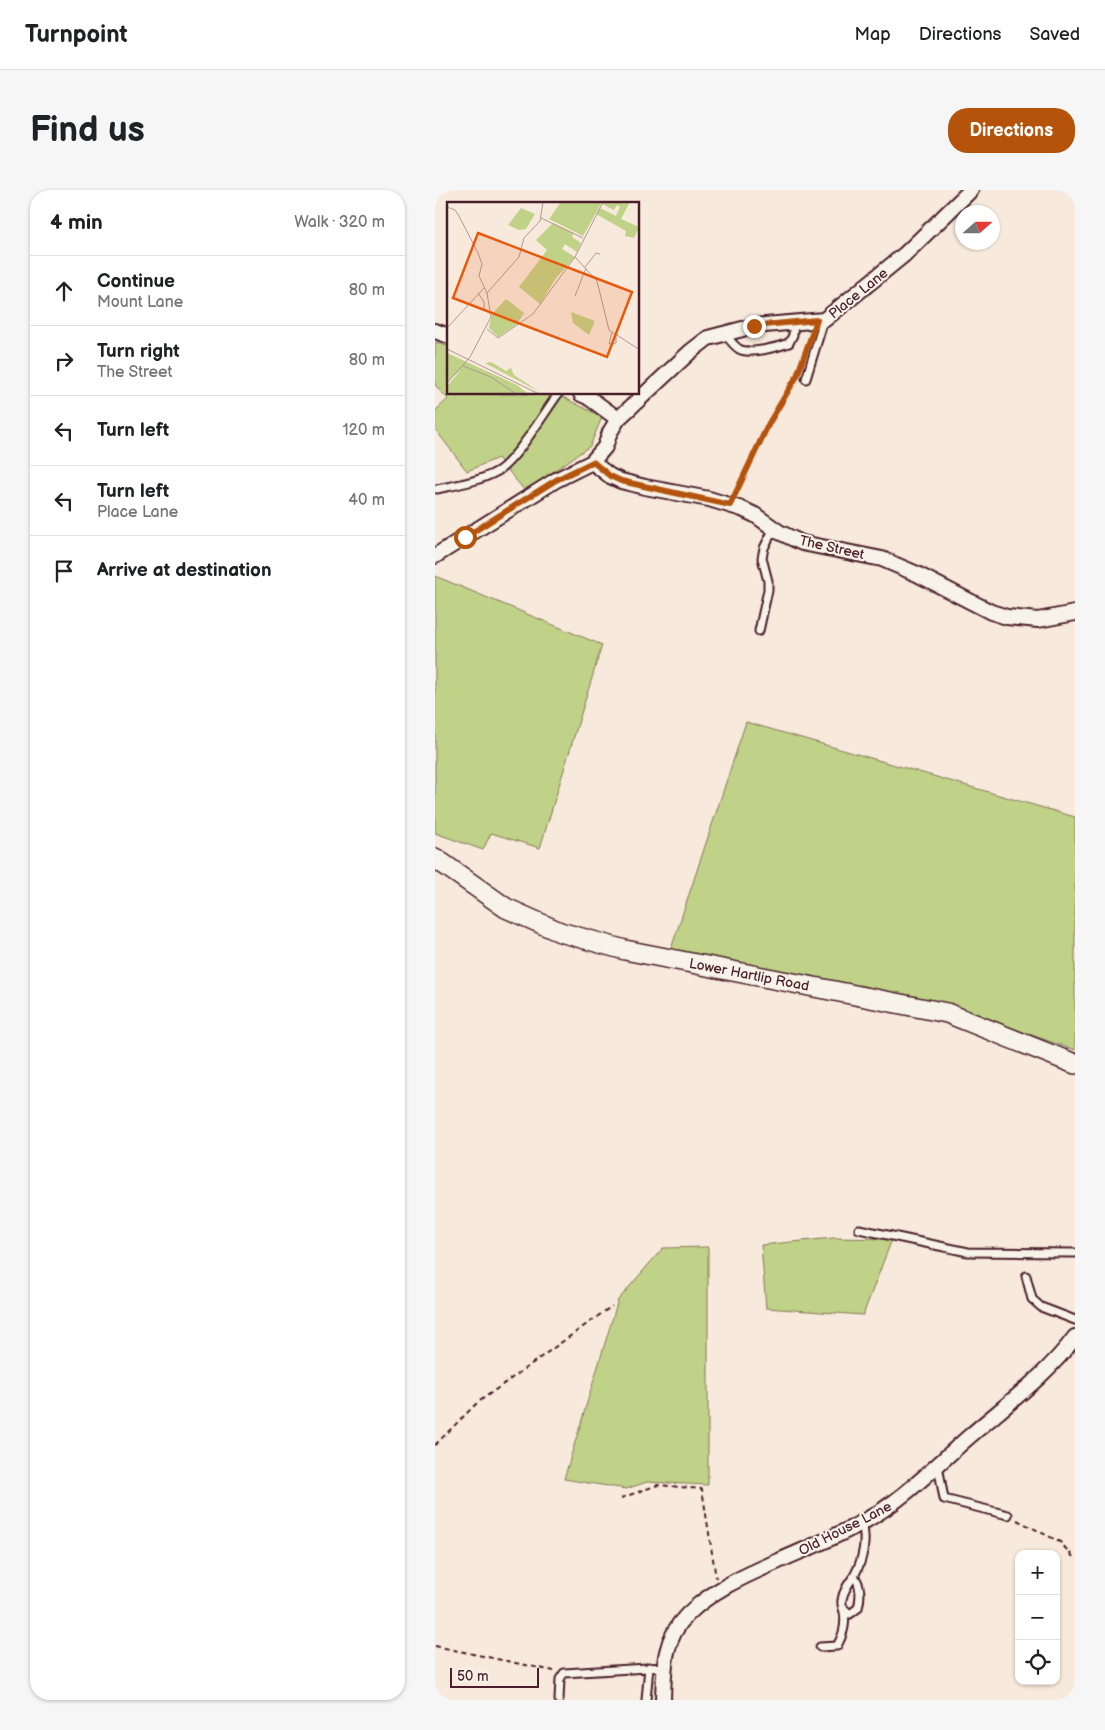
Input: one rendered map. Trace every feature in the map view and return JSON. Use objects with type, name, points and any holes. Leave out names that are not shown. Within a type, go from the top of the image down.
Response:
[{"type":"street","name":"Place Lane","points":[[593,462],[605,447],[610,432],[618,419],[690,352],[708,338],[754,326],[824,320],[905,254],[971,190]]},
{"type":"street","points":[[435,331],[447,335]]},
{"type":"street","points":[[583,395],[618,419]]},
{"type":"street","points":[[435,556],[556,480],[593,462]]},
{"type":"street","name":"The Street","points":[[593,462],[610,476],[621,481],[730,505],[755,515],[802,543],[882,559],[917,574],[975,604],[1007,617],[1038,620],[1075,613]]},
{"type":"street","name":"Lower Hartlip Road","points":[[435,858],[506,908],[560,932],[634,952],[947,1013],[1075,1064]]},
{"type":"street","name":"Old House Lane","points":[[663,1700],[664,1667],[668,1646],[686,1616],[718,1590],[751,1572],[816,1545],[862,1523],[893,1505],[1051,1366],[1075,1337]]},
{"type":"lane","points":[[806,379],[824,320]]},
{"type":"lane","points":[[725,334],[739,349],[746,352],[779,347],[789,342],[793,335],[794,322]]},
{"type":"lane","points":[[437,489],[461,484],[496,472],[502,468],[513,457],[557,395]]},
{"type":"lane","points":[[759,631],[768,590],[768,581],[762,558],[764,548],[774,528]]},
{"type":"lane","points":[[859,1229],[968,1252],[1075,1253]]},
{"type":"lane","points":[[1026,1276],[1032,1299],[1041,1307],[1075,1320]]},
{"type":"lane","points":[[939,1465],[944,1499],[1008,1515]]},
{"type":"lane","points":[[820,1647],[835,1647],[839,1644],[844,1628],[842,1601],[845,1590],[854,1576],[865,1543],[862,1523]]},
{"type":"lane","points":[[843,1608],[850,1614],[858,1608],[859,1583],[854,1576]]},
{"type":"lane","points":[[646,1700],[649,1667]]},
{"type":"lane","points":[[559,1700],[559,1678],[564,1673],[664,1667]]},
{"type":"path","points":[[730,505],[769,423],[797,376]]},
{"type":"path","points":[[435,1445],[477,1403],[612,1306]]},
{"type":"path","points":[[621,1498],[659,1485],[702,1489],[718,1590]]},
{"type":"path","points":[[1008,1515],[1060,1542],[1075,1559]]},
{"type":"path","points":[[435,1646],[564,1673]]},
{"type":"green space","points":[[435,343],[447,346],[447,395],[559,395],[602,417],[590,446],[525,491],[498,458],[467,471],[435,429],[435,411],[448,399],[435,385]]},
{"type":"green space","points":[[435,576],[602,645],[540,848],[491,833],[483,850],[435,833]]},
{"type":"green space","points":[[746,722],[1075,817],[1075,1050],[950,1007],[669,955]]},
{"type":"green space","points":[[833,1238],[892,1239],[863,1315],[766,1308],[761,1245]]},
{"type":"green space","points":[[708,1247],[708,1485],[647,1482],[626,1489],[564,1479],[618,1300],[663,1248]]},
{"type":"route","points":[[465,537],[556,480],[593,462],[610,476],[621,481],[730,505],[769,423],[797,376],[817,320],[754,326]]}]
